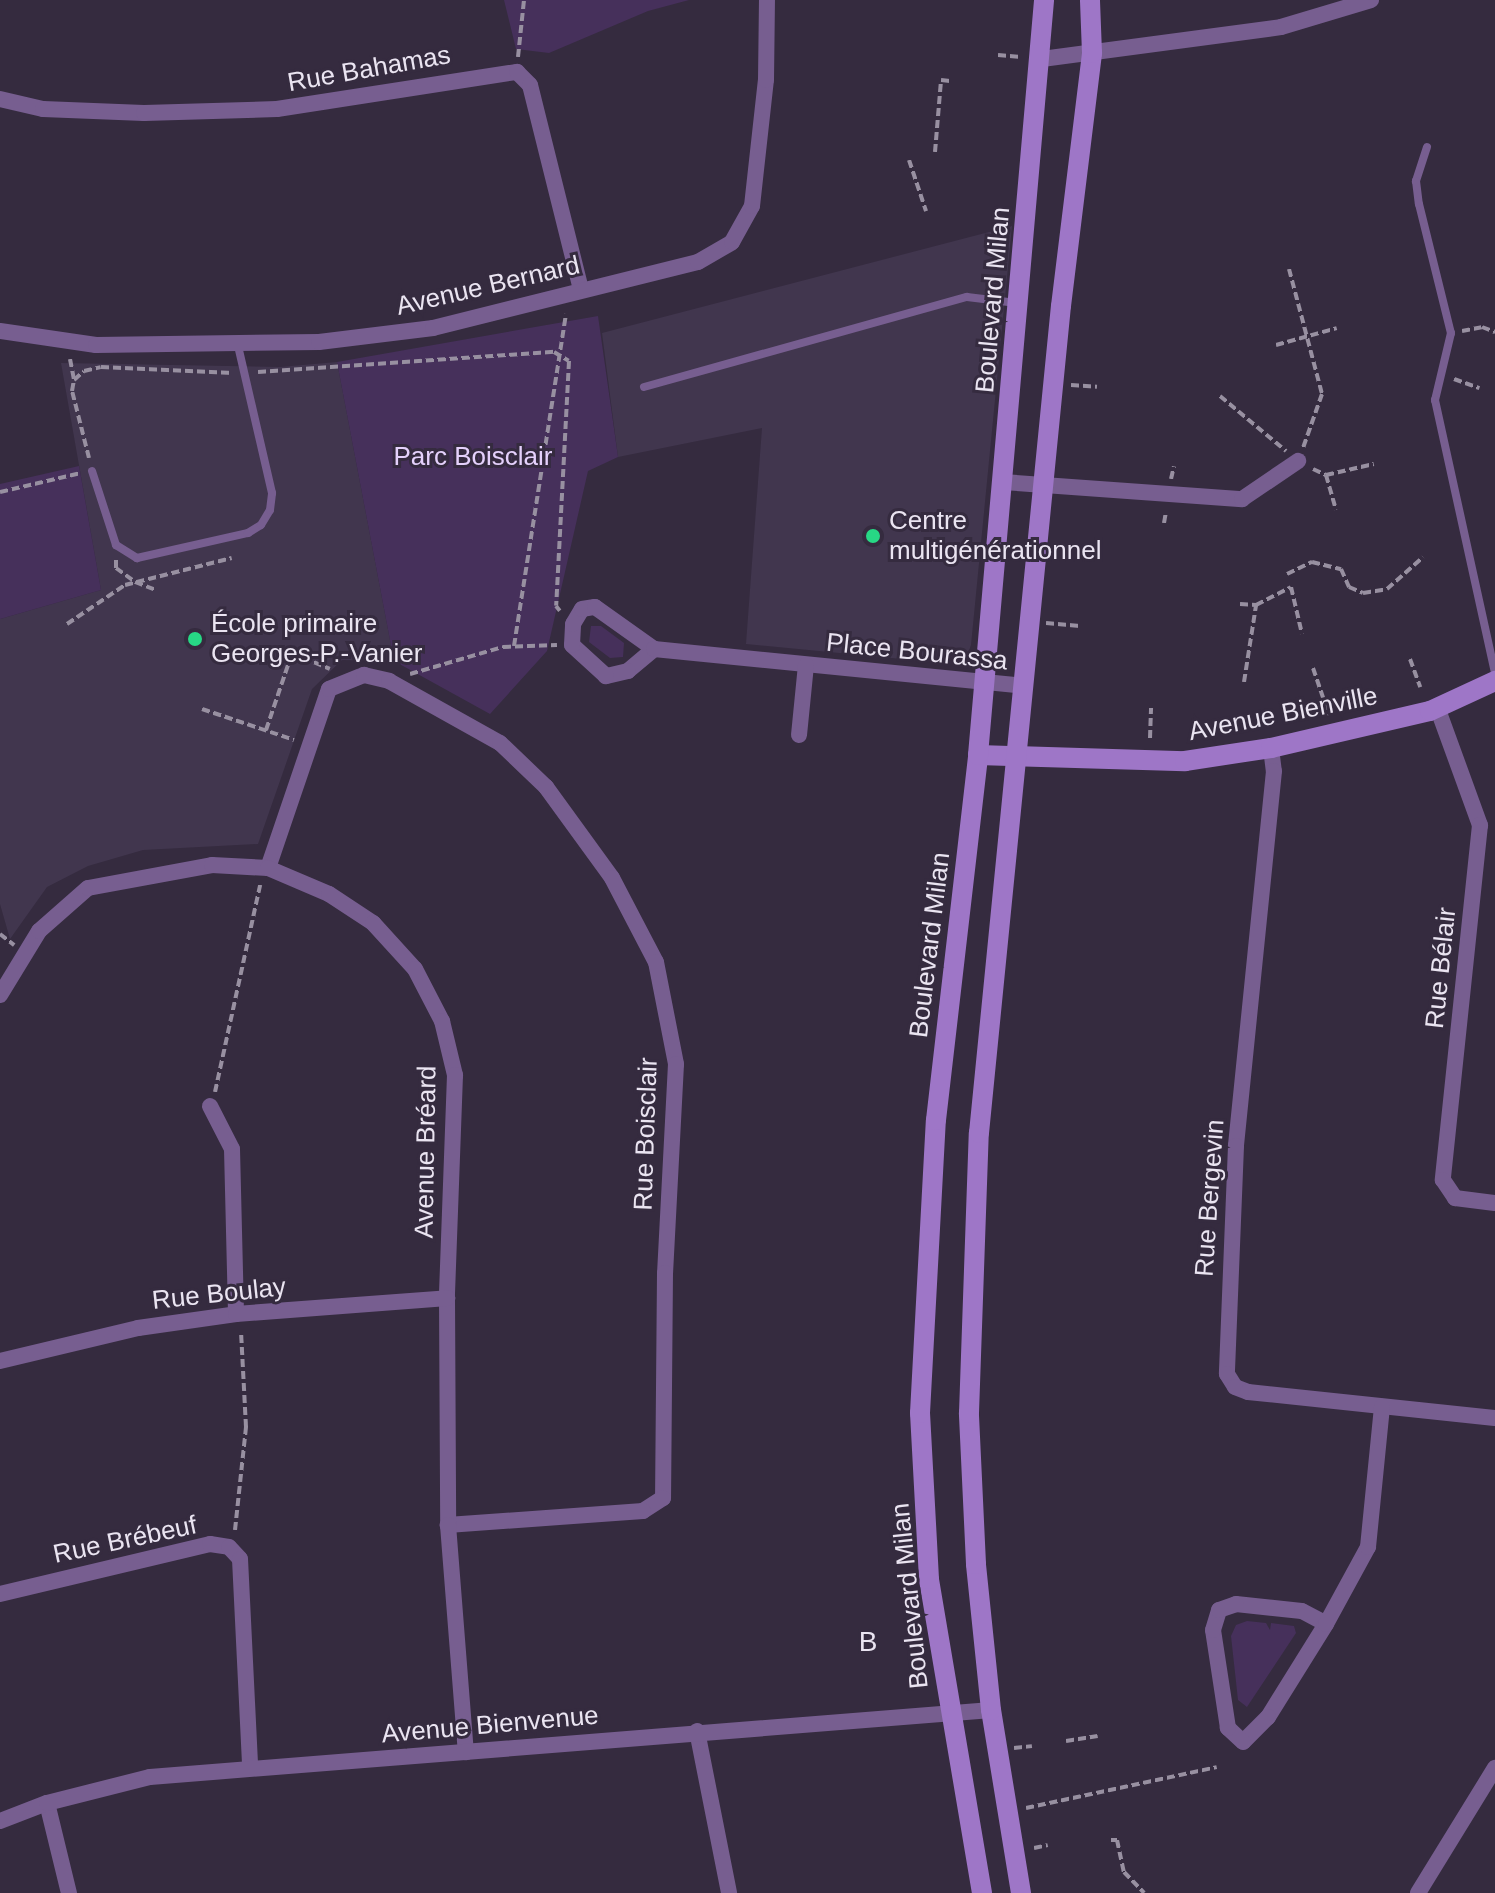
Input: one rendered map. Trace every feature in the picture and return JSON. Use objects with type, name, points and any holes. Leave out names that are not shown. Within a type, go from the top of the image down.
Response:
[{"type":"main road","name":"Boulevard Milan","points":[[982,1893],[929,1579],[920,1413],[936,1120],[978,755],[1018,303],[1032,58],[1044,0]]},
{"type":"main road","points":[[1021,1893],[991,1710],[969,1413],[979,1133],[1023,686],[1047,482],[1061,306],[1092,53],[1090,0]]},
{"type":"main road","name":"Avenue Bienville","points":[[978,755],[1018,759],[1185,761],[1271,748],[1437,707],[1495,681]]},
{"type":"street","name":"Avenue Bernard","points":[[0,331],[96,345],[238,346],[433,328],[698,262],[732,242],[752,206],[766,80],[767,0]]},
{"type":"street","points":[[1032,58],[1092,53],[1281,27],[1371,0]]},
{"type":"street","name":"Rue Bahamas","points":[[0,99],[43,109],[144,113],[277,109],[517,72]]},
{"type":"street","points":[[517,72],[530,85],[581,289]]},
{"type":"street","points":[[1003,482],[1047,482],[1242,499],[1298,461]]},
{"type":"street","name":"Place Bourassa","points":[[573,624],[582,609],[595,607],[654,649],[1023,686]]},
{"type":"street","points":[[573,624],[572,645],[606,676],[628,671],[654,649]]},
{"type":"street","name":"Place Bourassa","points":[[799,735],[806,665]]},
{"type":"street","name":"Rue Boisclair","points":[[354,679],[364,675],[389,681],[500,743],[546,787],[612,878],[656,962],[676,1064],[665,1273],[663,1498],[643,1511],[448,1525]]},
{"type":"street","points":[[268,868],[329,689],[354,679]]},
{"type":"street","name":"Rue Bélair","points":[[1437,707],[1480,825],[1443,1180],[1455,1198],[1495,1203]]},
{"type":"street","name":"Rue Bergevin","points":[[1271,748],[1274,771],[1236,1146],[1227,1374],[1248,1392],[1495,1418]]},
{"type":"street","name":"Avenue Bréard","points":[[0,995],[39,931],[88,888],[147,873],[212,865],[268,868],[329,894],[373,923],[415,969],[442,1021],[453,1061],[457,1104],[447,1298],[448,1525],[466,1752]]},
{"type":"street","points":[[210,1106],[232,1149],[236,1314]]},
{"type":"street","name":"Rue Boulay","points":[[0,1361],[138,1328],[236,1314],[447,1298]]},
{"type":"street","points":[[1326,1624],[1302,1611],[1236,1604],[1219,1610],[1214,1644],[1228,1728],[1235,1739],[1247,1740],[1261,1726],[1326,1624],[1368,1547],[1382,1407]]},
{"type":"street","name":"Rue Brébeuf","points":[[0,1594],[210,1544],[229,1547],[240,1559],[250,1767]]},
{"type":"street","name":"Avenue Bienvenue","points":[[0,1821],[47,1803],[150,1777],[697,1731],[991,1710]]},
{"type":"street","points":[[697,1731],[729,1893]]},
{"type":"street","points":[[1418,1893],[1495,1768]]},
{"type":"street","points":[[47,1803],[69,1893]]},
{"type":"lane","points":[[1427,147],[1416,181],[1451,333],[1435,400],[1495,672]]},
{"type":"lane","points":[[644,387],[967,297],[1018,303]]},
{"type":"lane","points":[[92,471],[116,545],[137,558],[248,533],[261,525],[270,510],[272,493],[238,346]]},
{"type":"path","points":[[517,72],[524,0]]},
{"type":"path","points":[[998,55],[1032,58]]},
{"type":"path","points":[[935,152],[941,80],[950,81]]},
{"type":"path","points":[[909,160],[926,211]]},
{"type":"path","points":[[1289,269],[1322,394],[1298,461]]},
{"type":"path","points":[[514,646],[566,314]]},
{"type":"path","points":[[1451,333],[1482,327],[1495,332]]},
{"type":"path","points":[[1276,345],[1337,328]]},
{"type":"path","points":[[0,492],[92,471],[72,391],[84,371],[101,367],[245,373],[322,364],[377,367],[554,352],[561,355],[571,369],[556,606],[573,624]]},
{"type":"path","points":[[1441,374],[1479,388]]},
{"type":"path","points":[[1069,385],[1097,387]]},
{"type":"path","points":[[1220,396],[1298,461],[1326,475],[1374,464]]},
{"type":"path","points":[[1326,475],[1336,510]]},
{"type":"path","points":[[116,545],[116,568],[135,582],[156,590]]},
{"type":"path","points":[[1287,574],[1312,562],[1341,569],[1349,587],[1363,593],[1387,589],[1423,557]]},
{"type":"path","points":[[67,624],[135,582],[232,558]]},
{"type":"path","points":[[1240,604],[1256,605],[1291,587],[1302,634]]},
{"type":"path","points":[[1244,682],[1256,605]]},
{"type":"path","points":[[1044,623],[1080,626]]},
{"type":"path","points":[[389,681],[514,646],[572,645]]},
{"type":"path","points":[[266,730],[292,653],[354,679]]},
{"type":"path","points":[[1410,659],[1420,687]]},
{"type":"path","points":[[1313,668],[1329,716]]},
{"type":"path","points":[[1150,738],[1151,708]]},
{"type":"path","points":[[202,709],[308,745]]},
{"type":"path","points":[[210,1106],[224,1066],[260,885]]},
{"type":"path","points":[[229,1547],[246,1427],[236,1314]]},
{"type":"path","points":[[1066,1741],[1098,1736]]},
{"type":"path","points":[[1009,1749],[1032,1746]]},
{"type":"path","points":[[1019,1809],[1217,1767]]},
{"type":"path","points":[[1111,1840],[1117,1840],[1124,1872],[1144,1893]]},
{"type":"path","points":[[1027,1849],[1048,1845]]},
{"type":"shaded area","name":"Centre multigénérationnel","points":[[1012,226],[971,645],[964,665],[746,644],[762,428],[618,457],[602,333]]},
{"type":"shaded area","name":"École primaire Georges-P.-Vanier","points":[[337,362],[394,661],[342,660],[312,689],[258,844],[143,850],[88,866],[47,887],[10,939],[0,904],[0,619],[101,590],[61,363],[280,367]]},
{"type":"green space","points":[[504,0],[689,0],[648,11],[549,53],[516,49]]},
{"type":"green space","name":"Parc Boisclair","points":[[598,316],[618,457],[588,471],[547,651],[490,714],[394,661],[337,362]]},
{"type":"green space","points":[[79,466],[101,590],[0,619],[0,484]]},
{"type":"green space","points":[[591,626],[601,626],[624,643],[623,657],[610,658],[589,642]]},
{"type":"green space","points":[[1247,1621],[1266,1623],[1270,1630],[1271,1623],[1294,1626],[1296,1633],[1247,1707],[1238,1700],[1231,1636],[1236,1625]]},
{"type":"place","name":"Centre multigénérationnel","points":[[873,536]]},
{"type":"place","name":"École primaire Georges-P.-Vanier","points":[[195,639]]},
{"type":"district","name":"B","points":[[869,1642]]}]
